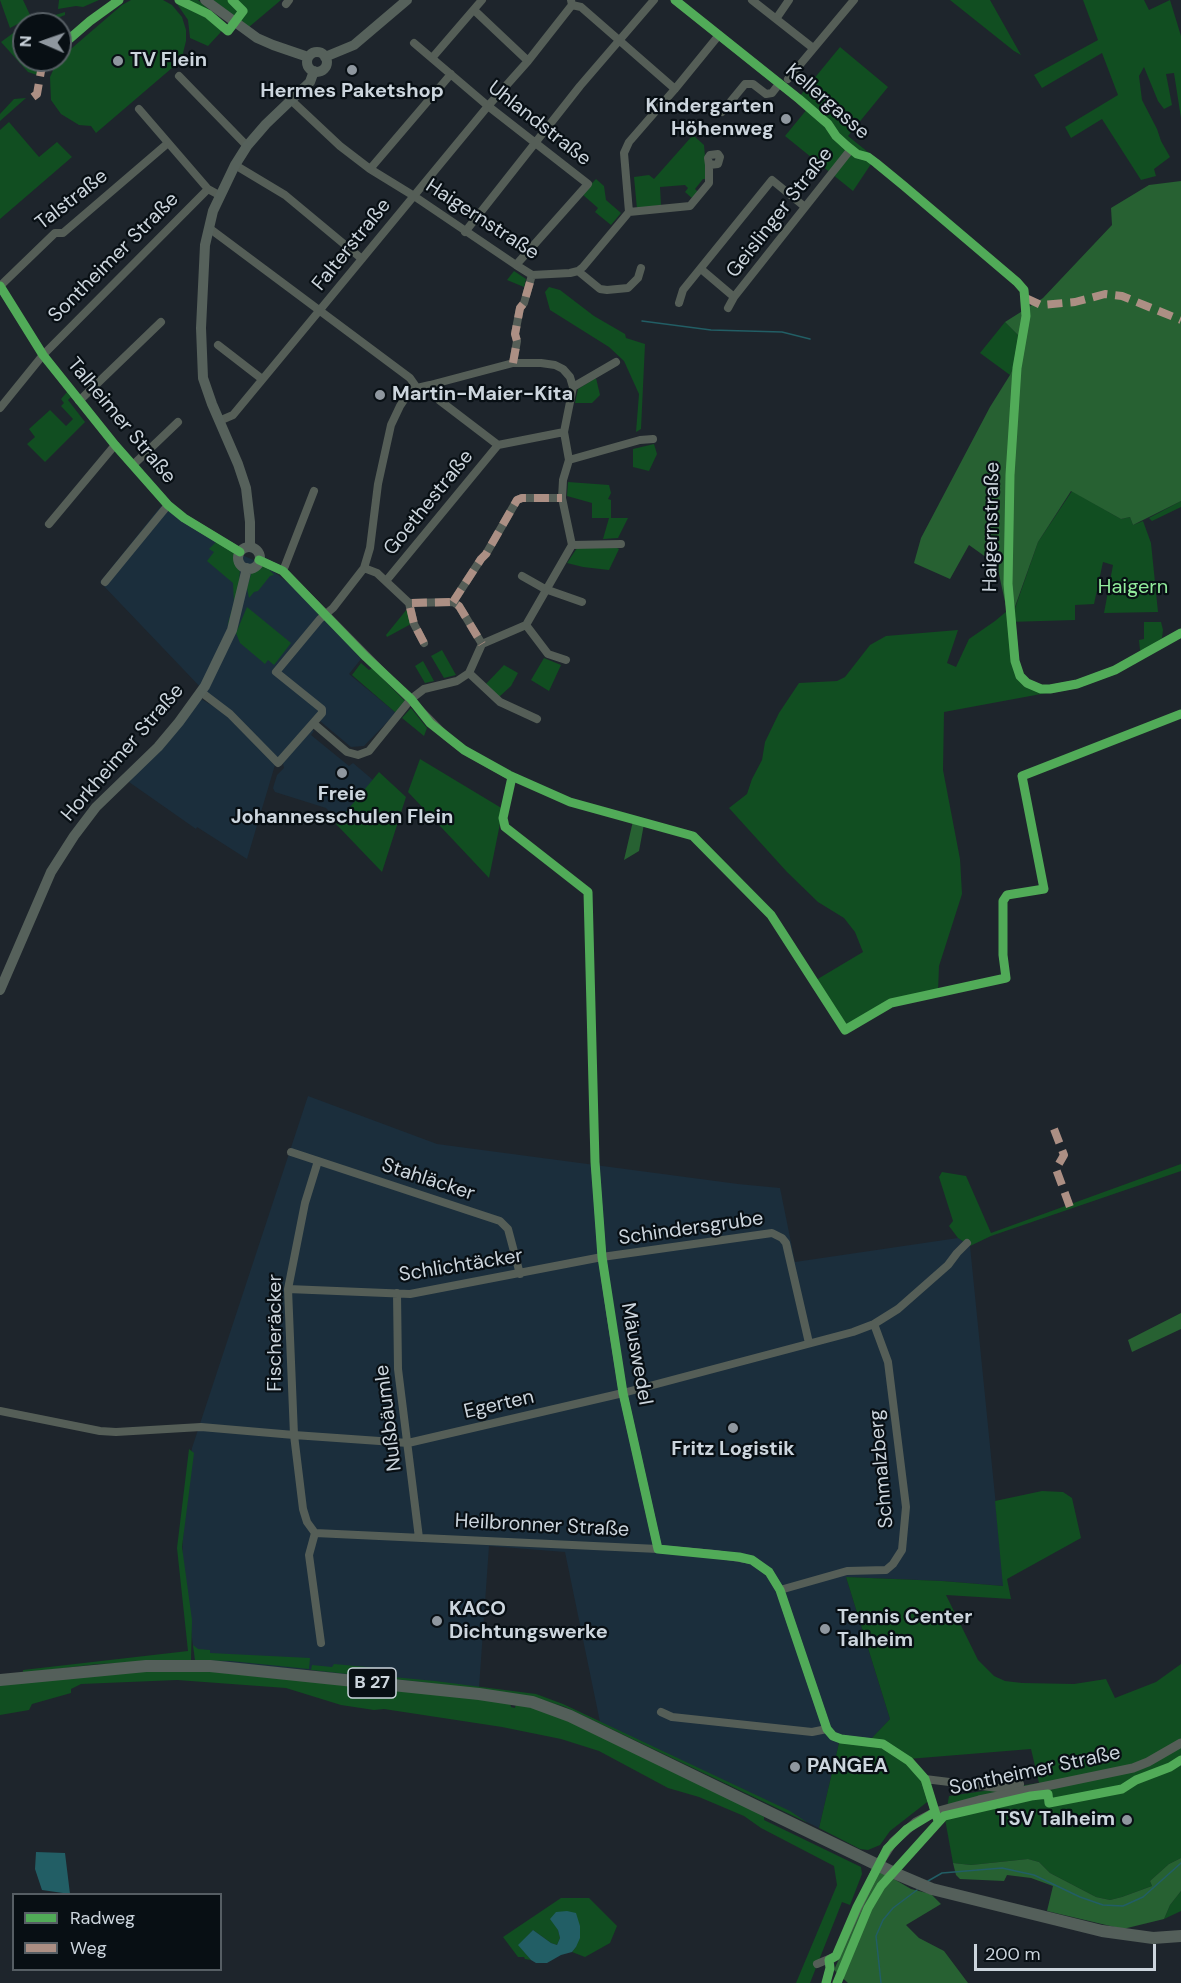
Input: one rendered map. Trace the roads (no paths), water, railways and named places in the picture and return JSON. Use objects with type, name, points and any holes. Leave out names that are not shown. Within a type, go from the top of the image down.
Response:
[{"type":"main road","points":[[205,0],[234,23],[273,45],[308,57],[317,52],[325,57]]},
{"type":"main road","points":[[325,57],[354,45],[407,0]]},
{"type":"main road","points":[[308,57],[308,65],[314,71]]},
{"type":"main road","points":[[314,71],[325,67],[325,57]]},
{"type":"main road","points":[[245,549],[258,553],[259,560],[253,567],[247,568],[239,562],[245,549],[250,522],[246,488],[203,378],[201,361],[203,262],[208,228],[219,195],[235,165],[247,146],[266,124],[310,82],[314,71]]},
{"type":"main road","name":"Horkheimer Straße","points":[[0,990],[51,872],[74,836],[96,807],[158,747],[201,692],[232,630],[247,568]]},
{"type":"main road","name":"B 27","points":[[0,1680],[146,1666],[210,1666],[479,1694],[532,1702],[580,1720],[905,1879],[932,1889],[1102,1930],[1152,1938],[1181,1936]]},
{"type":"street","points":[[432,58],[482,0]]},
{"type":"street","points":[[465,232],[580,86],[654,0]]},
{"type":"street","name":"Kellergasse","points":[[676,0],[828,124],[836,136],[851,149],[876,164],[957,230]]},
{"type":"street","points":[[752,0],[813,48]]},
{"type":"street","points":[[776,19],[789,0]]},
{"type":"street","points":[[789,80],[854,0]]},
{"type":"street","points":[[571,2],[581,7],[620,39],[675,89]]},
{"type":"street","name":"Falterstraße","points":[[219,421],[233,415],[488,106],[528,61],[571,2]]},
{"type":"street","points":[[474,10],[528,61]]},
{"type":"street","points":[[629,212],[624,153],[628,142],[719,35]]},
{"type":"street","name":"Uhlandstraße","points":[[414,43],[488,106],[588,184],[516,265]]},
{"type":"street","points":[[370,169],[451,74]]},
{"type":"street","points":[[179,76],[247,146]]},
{"type":"street","points":[[722,112],[745,84],[753,84],[766,94],[772,93],[779,84]]},
{"type":"street","name":"Haigernstraße","points":[[292,101],[340,146],[370,169],[516,265],[532,274],[578,271]]},
{"type":"street","points":[[140,109],[208,189],[219,195]]},
{"type":"street","name":"Talstraße","points":[[0,286],[55,233],[63,233],[168,143]]},
{"type":"street","name":"Geislinger Straße","points":[[729,308],[734,297],[851,149]]},
{"type":"street","points":[[235,165],[285,195],[362,258]]},
{"type":"street","points":[[641,268],[638,278],[628,288],[607,290],[600,289],[578,271],[629,212],[690,206],[709,183],[709,165]]},
{"type":"street","points":[[679,303],[683,290],[772,180],[806,207]]},
{"type":"street","name":"Sontheimer Straße","points":[[0,408],[43,355],[208,189]]},
{"type":"street","points":[[208,228],[410,378],[417,388]]},
{"type":"street","name":"Haigernstraße","points":[[957,230],[1017,282],[1024,290],[1026,298],[1026,316],[1017,368],[1010,475],[1008,584],[1015,661],[1020,676],[1032,686],[1041,689],[1077,684],[1116,670],[1181,633]]},
{"type":"street","name":"Geislinger Straße","points":[[700,269],[734,297]]},
{"type":"street","points":[[513,363],[517,341],[514,334],[532,274]]},
{"type":"street","name":"Talheimer Straße","points":[[0,286],[43,355],[115,445],[168,505],[184,518],[245,549]]},
{"type":"street","points":[[79,401],[161,322]]},
{"type":"street","points":[[218,345],[262,379]]},
{"type":"street","points":[[573,387],[616,362]]},
{"type":"street","points":[[201,692],[230,714],[278,763],[313,723],[322,713],[322,709],[276,672],[333,608],[363,568],[370,548],[378,484],[391,425],[408,394],[430,384],[513,363],[542,363],[563,369],[570,377],[573,387],[564,432],[569,460],[563,480],[562,498],[572,545],[526,625],[482,644],[469,673],[457,681],[423,689],[411,699],[369,751],[358,755],[347,752],[313,723]]},
{"type":"street","points":[[430,384],[439,400],[498,446],[564,432]]},
{"type":"street","points":[[133,465],[178,422]]},
{"type":"street","points":[[569,460],[640,440],[653,439]]},
{"type":"street","points":[[49,524],[115,445]]},
{"type":"street","name":"Goethestraße","points":[[386,581],[498,446]]},
{"type":"street","points":[[283,571],[315,491]]},
{"type":"street","points":[[453,602],[481,558],[486,554],[517,500],[562,498]]},
{"type":"street","points":[[105,582],[168,505]]},
{"type":"street","points":[[572,545],[621,544]]},
{"type":"street","points":[[259,560],[283,571],[366,657],[411,699],[430,723],[464,750],[512,777]]},
{"type":"street","points":[[363,568],[377,573],[409,603],[414,624],[424,644]]},
{"type":"street","points":[[522,576],[545,590],[582,603]]},
{"type":"street","points":[[409,603],[453,602],[459,606],[482,644]]},
{"type":"street","points":[[526,625],[548,654],[566,660]]},
{"type":"street","points":[[469,673],[500,702],[537,719]]},
{"type":"street","name":"Stahläcker","points":[[291,1152],[500,1221],[508,1229],[520,1274]]},
{"type":"street","name":"Fischeräcker","points":[[294,1435],[288,1289],[305,1203],[318,1161]]},
{"type":"street","name":"Mäuswedel","points":[[595,1162],[602,1257],[623,1393],[658,1550]]},
{"type":"street","name":"Schindersgrube","points":[[602,1257],[772,1233],[777,1235],[786,1243],[809,1343]]},
{"type":"street","name":"Egerten","points":[[0,1410],[108,1432],[201,1427],[408,1443],[623,1393],[874,1324],[898,1309],[940,1273],[967,1243]]},
{"type":"street","name":"Schlichtäcker","points":[[288,1289],[410,1294],[602,1257]]},
{"type":"street","name":"Nußbäumle","points":[[397,1293],[398,1369],[419,1538]]},
{"type":"street","name":"Schmalzberg","points":[[780,1590],[847,1571],[886,1570],[902,1551],[905,1533],[905,1496],[888,1362],[874,1324]]},
{"type":"street","points":[[294,1435],[303,1509],[307,1522],[315,1533],[309,1555],[321,1643]]},
{"type":"street","name":"Heilbronner Straße","points":[[315,1533],[658,1550],[715,1554],[752,1560],[769,1572],[780,1590],[827,1729]]},
{"type":"street","points":[[661,1712],[672,1717],[812,1732],[827,1729],[833,1736],[840,1739],[883,1744],[909,1761],[925,1779],[935,1812]]},
{"type":"street","name":"Sontheimer Straße","points":[[878,1865],[893,1842],[916,1822],[935,1812],[979,1800],[1133,1768],[1181,1743]]},
{"type":"street","points":[[925,1779],[999,1788],[1020,1784]]},
{"type":"street","points":[[816,1964],[836,1956],[878,1865]]},
{"type":"street","points":[[826,1983],[830,1968],[829,1960]]},
{"type":"waterway","points":[[642,321],[711,330],[782,332],[810,339]]},
{"type":"waterway","points":[[928,1881],[942,1873],[1002,1868],[1034,1875],[1080,1897],[1103,1905],[1123,1906],[1143,1897],[1181,1863]]},
{"type":"waterway","points":[[881,1983],[876,1936],[883,1920],[893,1908],[917,1890]]},
{"type":"place","name":"TV Flein","points":[[118,61]]},
{"type":"place","name":"Hermes Paketshop","points":[[352,70]]},
{"type":"place","name":"Kindergarten Höhenweg","points":[[786,119]]},
{"type":"place","name":"Martin-Maier-Kita","points":[[380,395]]},
{"type":"place","name":"Freie Johannesschulen Flein","points":[[342,773]]},
{"type":"place","name":"Fritz Logistik","points":[[733,1428]]},
{"type":"place","name":"KACO Dichtungswerke","points":[[437,1621]]},
{"type":"place","name":"Tennis Center Talheim","points":[[825,1629]]},
{"type":"place","name":"PANGEA","points":[[795,1767]]},
{"type":"place","name":"TSV Talheim","points":[[1127,1820]]},
{"type":"park label","name":"Haigern","points":[[1133,588]]}]
